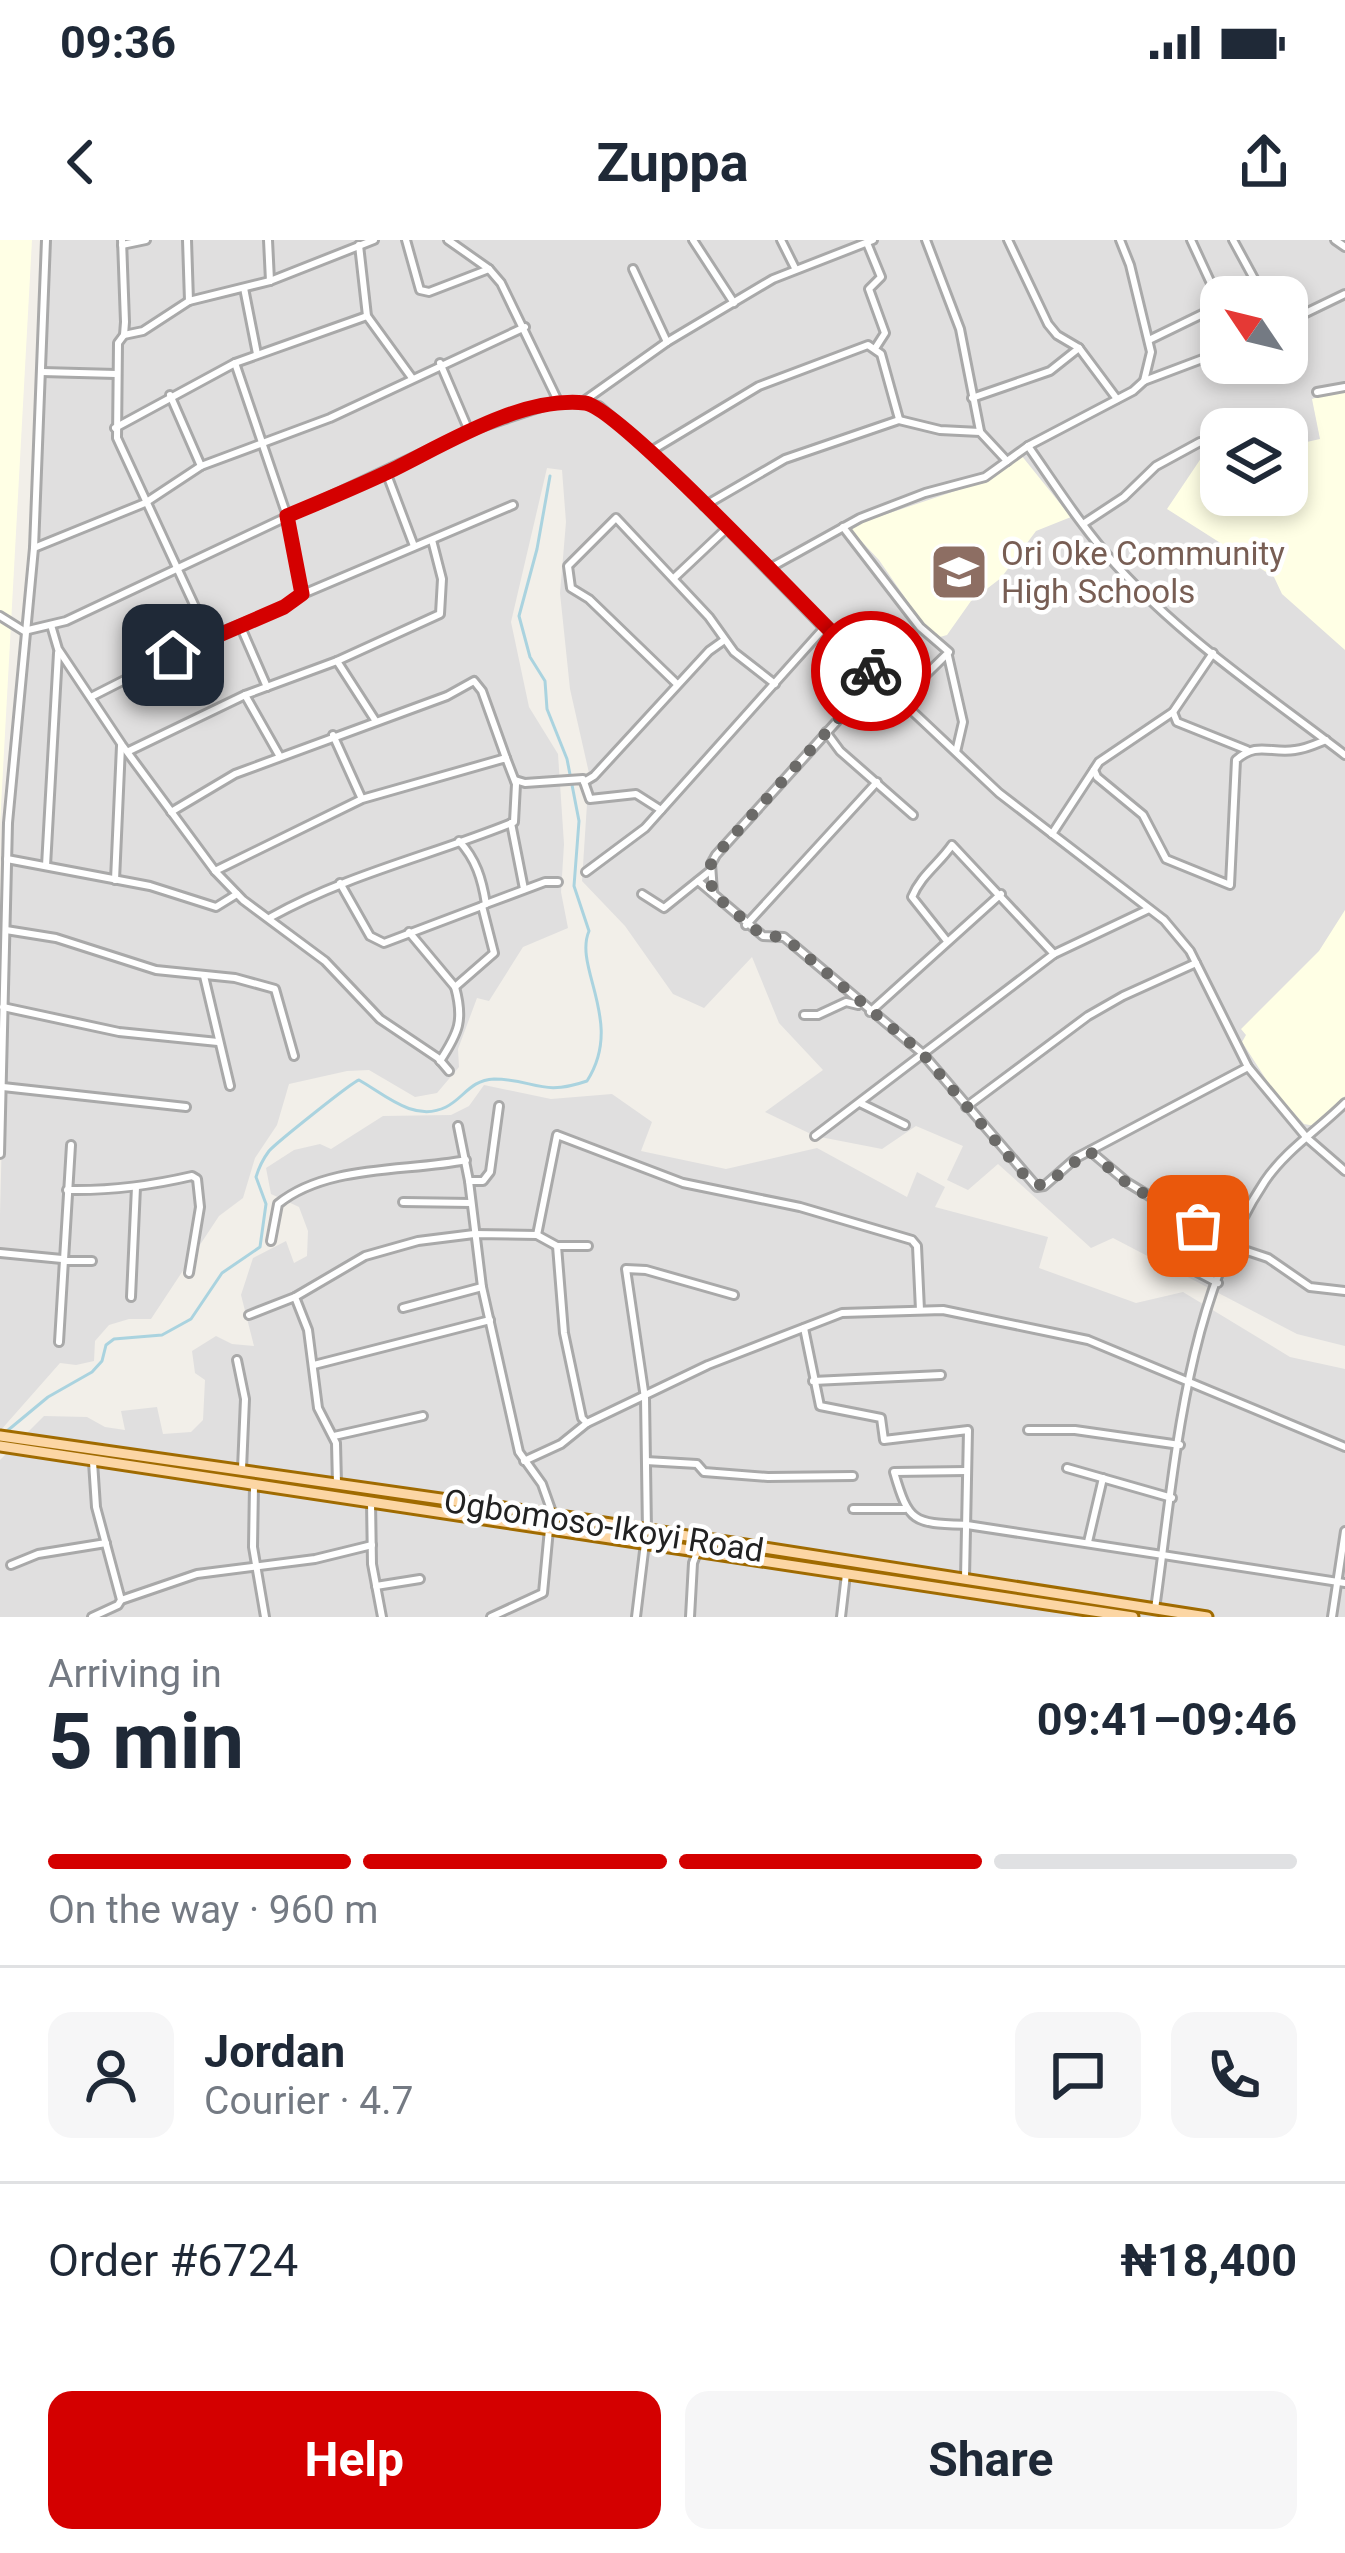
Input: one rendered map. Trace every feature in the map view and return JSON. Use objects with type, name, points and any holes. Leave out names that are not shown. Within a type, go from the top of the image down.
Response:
[{"type":"main road","name":"Ogbomoso-Ikoyi Road","points":[[0,1436],[337,1484],[372,1495],[549,1527],[646,1536],[1207,1617]]},
{"type":"main road","name":"Ogbomoso-Ikoyi Road","points":[[0,1446],[254,1485],[553,1515],[698,1550],[1132,1617]]},
{"type":"street","points":[[0,1154],[8,859],[34,548],[46,240]]},
{"type":"street","points":[[146,240],[122,242],[124,335],[118,343],[115,428],[209,638]]},
{"type":"street","points":[[187,240],[189,301]]},
{"type":"street","points":[[268,240],[270,281]]},
{"type":"street","points":[[124,335],[143,331],[189,301],[270,281],[374,240]]},
{"type":"street","points":[[406,240],[420,290],[429,292],[488,268]]},
{"type":"street","points":[[448,240],[488,268],[526,327],[559,403]]},
{"type":"street","points":[[693,240],[734,303]]},
{"type":"street","points":[[781,240],[795,268]]},
{"type":"street","points":[[926,240],[960,329],[980,432],[1007,461]]},
{"type":"street","points":[[1008,240],[1048,324],[1079,348],[1117,399]]},
{"type":"street","points":[[1120,240],[1149,340],[1144,381]]},
{"type":"street","points":[[1149,340],[1221,305],[1191,240]]},
{"type":"street","points":[[1233,240],[1253,276]]},
{"type":"street","points":[[1336,240],[1345,247]]},
{"type":"street","points":[[583,402],[667,342],[795,268],[868,241],[881,278],[869,289],[885,332],[875,347]]},
{"type":"street","points":[[359,245],[367,316],[412,378]]},
{"type":"street","points":[[633,268],[667,342]]},
{"type":"street","points":[[244,288],[257,354]]},
{"type":"street","points":[[1308,312],[1345,294]]},
{"type":"street","points":[[115,428],[235,363],[367,316]]},
{"type":"street","points":[[34,548],[145,502],[201,466],[262,445],[526,327]]},
{"type":"street","points":[[651,451],[759,386],[868,345],[875,347]]},
{"type":"street","points":[[875,347],[899,420]]},
{"type":"street","points":[[972,398],[1050,370],[1079,348]]},
{"type":"street","points":[[768,569],[843,527],[925,494],[986,477],[1028,446],[1144,381],[1200,360]]},
{"type":"street","points":[[235,363],[287,516],[302,594]]},
{"type":"street","points":[[440,364],[469,430]]},
{"type":"street","points":[[42,372],[117,374]]},
{"type":"street","points":[[1317,392],[1345,387]]},
{"type":"street","points":[[170,395],[201,466]]},
{"type":"street","points":[[0,616],[24,631],[51,625],[176,571],[469,430],[559,403],[599,406],[651,451],[824,628],[999,793],[1164,920],[1196,963],[1248,1067],[1307,1138],[1345,1171]]},
{"type":"street","points":[[704,506],[785,459],[899,420],[940,430],[980,432]]},
{"type":"street","points":[[1083,524],[1124,497],[1156,466],[1200,442]]},
{"type":"street","points":[[1028,446],[1119,569],[1213,653],[1345,755]]},
{"type":"street","points":[[386,472],[414,546]]},
{"type":"street","points":[[91,697],[209,638],[284,607],[302,594],[513,505]]},
{"type":"street","points":[[676,684],[590,599],[571,588],[567,571],[616,518],[709,617],[723,641],[775,684]]},
{"type":"street","points":[[843,527],[920,627],[947,648],[963,722],[956,752]]},
{"type":"street","points":[[674,578],[728,528]]},
{"type":"street","points":[[125,748],[440,614],[442,579],[432,538]]},
{"type":"street","points":[[46,866],[58,650],[51,625]]},
{"type":"street","points":[[240,625],[267,687]]},
{"type":"street","points":[[586,872],[645,828],[824,628]]},
{"type":"street","points":[[514,780],[584,782],[594,776],[676,684],[723,641]]},
{"type":"street","points":[[58,650],[215,871],[237,894],[325,961],[380,1018],[449,1071]]},
{"type":"street","points":[[1052,834],[1106,754],[1173,712],[1213,653]]},
{"type":"street","points":[[901,699],[947,656]]},
{"type":"street","points":[[337,661],[375,721]]},
{"type":"street","points":[[712,893],[710,871],[716,855],[877,676]]},
{"type":"street","points":[[171,812],[221,781],[333,735],[447,696],[474,681],[482,691],[514,780],[516,806],[511,824],[524,889]]},
{"type":"street","points":[[245,695],[280,756]]},
{"type":"street","points":[[1173,712],[1177,722],[1247,750],[1268,746],[1293,751],[1326,740]]},
{"type":"street","points":[[826,732],[840,751],[914,815]]},
{"type":"street","points":[[333,735],[362,799]]},
{"type":"street","points":[[115,880],[125,748]]},
{"type":"street","points":[[1093,775],[1143,815],[1166,859],[1230,885],[1234,766],[1247,750]]},
{"type":"street","points":[[215,871],[362,799],[506,758]]},
{"type":"street","points":[[584,782],[590,799],[636,794],[661,810]]},
{"type":"street","points":[[746,925],[877,782]]},
{"type":"street","points":[[271,917],[340,884],[511,824]]},
{"type":"street","points":[[455,987],[494,953],[476,864],[459,841]]},
{"type":"street","points":[[947,941],[912,897],[919,880],[943,860],[952,845],[1054,954]]},
{"type":"street","points":[[8,859],[216,907],[237,894]]},
{"type":"street","points":[[642,893],[664,908],[710,871]]},
{"type":"street","points":[[698,881],[746,925],[763,936],[784,937],[922,1053],[1036,1187],[1044,1186],[1089,1151],[1248,1067]]},
{"type":"street","points":[[340,884],[376,941],[384,943],[524,889],[558,882]]},
{"type":"street","points":[[870,1012],[1000,893]]},
{"type":"street","points":[[815,1136],[1054,954],[1149,908]]},
{"type":"street","points":[[6,930],[56,938],[156,970],[235,978],[274,989],[294,1056]]},
{"type":"street","points":[[409,932],[455,987],[461,1007],[460,1023],[440,1061]]},
{"type":"street","points":[[966,1107],[1088,1016],[1196,963]]},
{"type":"street","points":[[204,976],[230,1086]]},
{"type":"street","points":[[804,1015],[818,1015],[850,1001],[870,1012]]},
{"type":"street","points":[[3,1007],[119,1032],[218,1042]]},
{"type":"street","points":[[3,1087],[186,1107]]},
{"type":"street","points":[[858,1102],[905,1126]]},
{"type":"street","points":[[1155,1609],[1188,1384],[1218,1283],[1267,1178],[1345,1103]]},
{"type":"street","points":[[470,1181],[483,1181],[490,1172],[499,1106]]},
{"type":"street","points":[[458,1126],[470,1181],[482,1287],[524,1461],[542,1484],[553,1515]]},
{"type":"street","points":[[537,1235],[557,1135],[683,1183],[800,1208],[913,1240],[920,1310]]},
{"type":"street","points":[[59,1342],[70,1145]]},
{"type":"street","points":[[1089,1151],[1128,1184],[1232,1246],[1268,1258],[1310,1287],[1345,1292]]},
{"type":"street","points":[[272,1241],[278,1204],[312,1183],[374,1169],[424,1169],[466,1160]]},
{"type":"street","points":[[67,1190],[123,1191],[192,1176],[197,1179],[200,1207],[189,1273]]},
{"type":"street","points":[[131,1297],[136,1187]]},
{"type":"street","points":[[403,1202],[471,1203]]},
{"type":"street","points":[[249,1315],[295,1297],[364,1256],[418,1241],[473,1234],[537,1235],[557,1246],[588,1246]]},
{"type":"street","points":[[557,1246],[564,1333],[582,1418],[587,1423]]},
{"type":"street","points":[[0,1253],[92,1261]]},
{"type":"street","points":[[1161,1253],[1218,1283]]},
{"type":"street","points":[[636,1617],[646,1536],[646,1398],[626,1269],[646,1270],[734,1295]]},
{"type":"street","points":[[403,1308],[482,1287]]},
{"type":"street","points":[[295,1297],[308,1330],[319,1408],[334,1436],[337,1484]]},
{"type":"street","points":[[524,1461],[561,1444],[587,1423],[708,1366],[842,1313],[920,1310],[943,1310],[1088,1340],[1345,1447]]},
{"type":"street","points":[[314,1365],[490,1320]]},
{"type":"street","points":[[804,1328],[820,1406],[881,1418],[884,1440],[968,1430],[965,1581]]},
{"type":"street","points":[[237,1360],[244,1390],[242,1469]]},
{"type":"street","points":[[814,1381],[941,1375]]},
{"type":"street","points":[[334,1436],[423,1416]]},
{"type":"street","points":[[1028,1430],[1075,1430],[1180,1444]]},
{"type":"street","points":[[93,1460],[96,1507],[121,1600]]},
{"type":"street","points":[[646,1461],[697,1464],[704,1472],[768,1478],[853,1476]]},
{"type":"street","points":[[1067,1468],[1172,1498]]},
{"type":"street","points":[[966,1471],[894,1472],[905,1509],[929,1525],[967,1525],[1088,1542],[1341,1583]]},
{"type":"street","points":[[1088,1542],[1102,1478]]},
{"type":"street","points":[[254,1485],[256,1568],[265,1617]]},
{"type":"street","points":[[372,1495],[372,1545],[381,1617]]},
{"type":"street","points":[[853,1509],[905,1509]]},
{"type":"street","points":[[490,1617],[543,1593],[549,1527]]},
{"type":"street","points":[[1332,1617],[1341,1583],[1345,1531]]},
{"type":"street","points":[[11,1565],[38,1554],[106,1543]]},
{"type":"street","points":[[92,1617],[121,1600],[196,1574],[256,1568],[372,1545]]},
{"type":"street","points":[[690,1617],[698,1550]]},
{"type":"street","points":[[842,1617],[846,1574]]},
{"type":"street","points":[[376,1586],[420,1579]]},
{"type":"shaded area","points":[[0,240],[32,240],[0,825]]},
{"type":"shaded area","points":[[49,240],[1345,240],[1345,1346],[1297,1334],[1113,1238],[1091,1248],[998,1164],[968,1190],[947,1180],[963,1146],[916,1126],[882,1149],[815,1136],[765,1112],[823,1070],[779,1023],[752,957],[704,1008],[673,994],[625,926],[582,881],[589,773],[570,689],[560,593],[566,522],[562,470],[547,468],[511,622],[529,707],[558,754],[564,844],[561,892],[568,928],[523,947],[489,1001],[477,998],[458,1049],[459,1067],[437,1093],[415,1097],[369,1070],[289,1084],[277,1125],[255,1158],[243,1198],[219,1216],[151,1319],[109,1325],[95,1341],[94,1361],[60,1363],[0,1431],[10,817],[39,539]]},
{"type":"shaded area","points":[[1345,391],[1345,650],[1282,594],[1274,577],[1167,509],[1200,460],[1200,516],[1308,516],[1308,442],[1320,439],[1312,399]]},
{"type":"shaded area","name":"Ori Oke Community High Schools","points":[[1021,455],[1071,517],[1036,531],[1001,578],[971,601],[947,635],[940,637],[924,625],[879,560],[848,527],[979,483]]},
{"type":"shaded area","points":[[1345,910],[1345,1096],[1315,1126],[1304,1124],[1273,1090],[1242,1042],[1246,1035],[1241,1029],[1319,951]]},
{"type":"shaded area","points":[[484,1085],[551,1099],[612,1094],[652,1122],[641,1151],[726,1169],[817,1148],[907,1197],[917,1172],[945,1187],[935,1207],[1048,1237],[1039,1268],[1136,1303],[1183,1292],[1290,1357],[1345,1369],[1345,1617],[0,1617],[0,1460],[44,1416],[87,1417],[105,1427],[125,1430],[121,1411],[157,1407],[163,1434],[191,1432],[203,1420],[205,1380],[195,1373],[192,1351],[216,1336],[232,1344],[254,1346],[241,1295],[253,1258],[286,1241],[294,1263],[307,1256],[308,1231],[299,1207],[271,1194],[266,1168],[294,1150],[320,1144],[331,1149],[383,1116],[451,1115],[469,1106]]},
{"type":"waterway","points":[[7,1431],[48,1397],[92,1372],[114,1339],[162,1335],[191,1319],[222,1273],[260,1247],[266,1204],[256,1177],[267,1154],[353,1083],[359,1080],[400,1105],[422,1112],[446,1107],[486,1080],[548,1087],[587,1081],[601,1038],[587,962],[589,931],[574,886],[579,821],[567,759],[547,709],[545,681],[530,657],[519,616],[550,476]]},
{"type":"way so far","points":[[871,671],[877,676],[716,855],[710,871],[712,893],[763,936],[784,937],[922,1053],[1036,1187],[1044,1186],[1089,1151],[1128,1184],[1198,1226]]},
{"type":"place","name":"Ori Oke Community High Schools","points":[[959,572]]},
{"type":"route","points":[[173,655],[284,607],[302,594],[287,516],[469,430],[547,405],[583,402],[599,406],[651,451],[871,671]]}]
